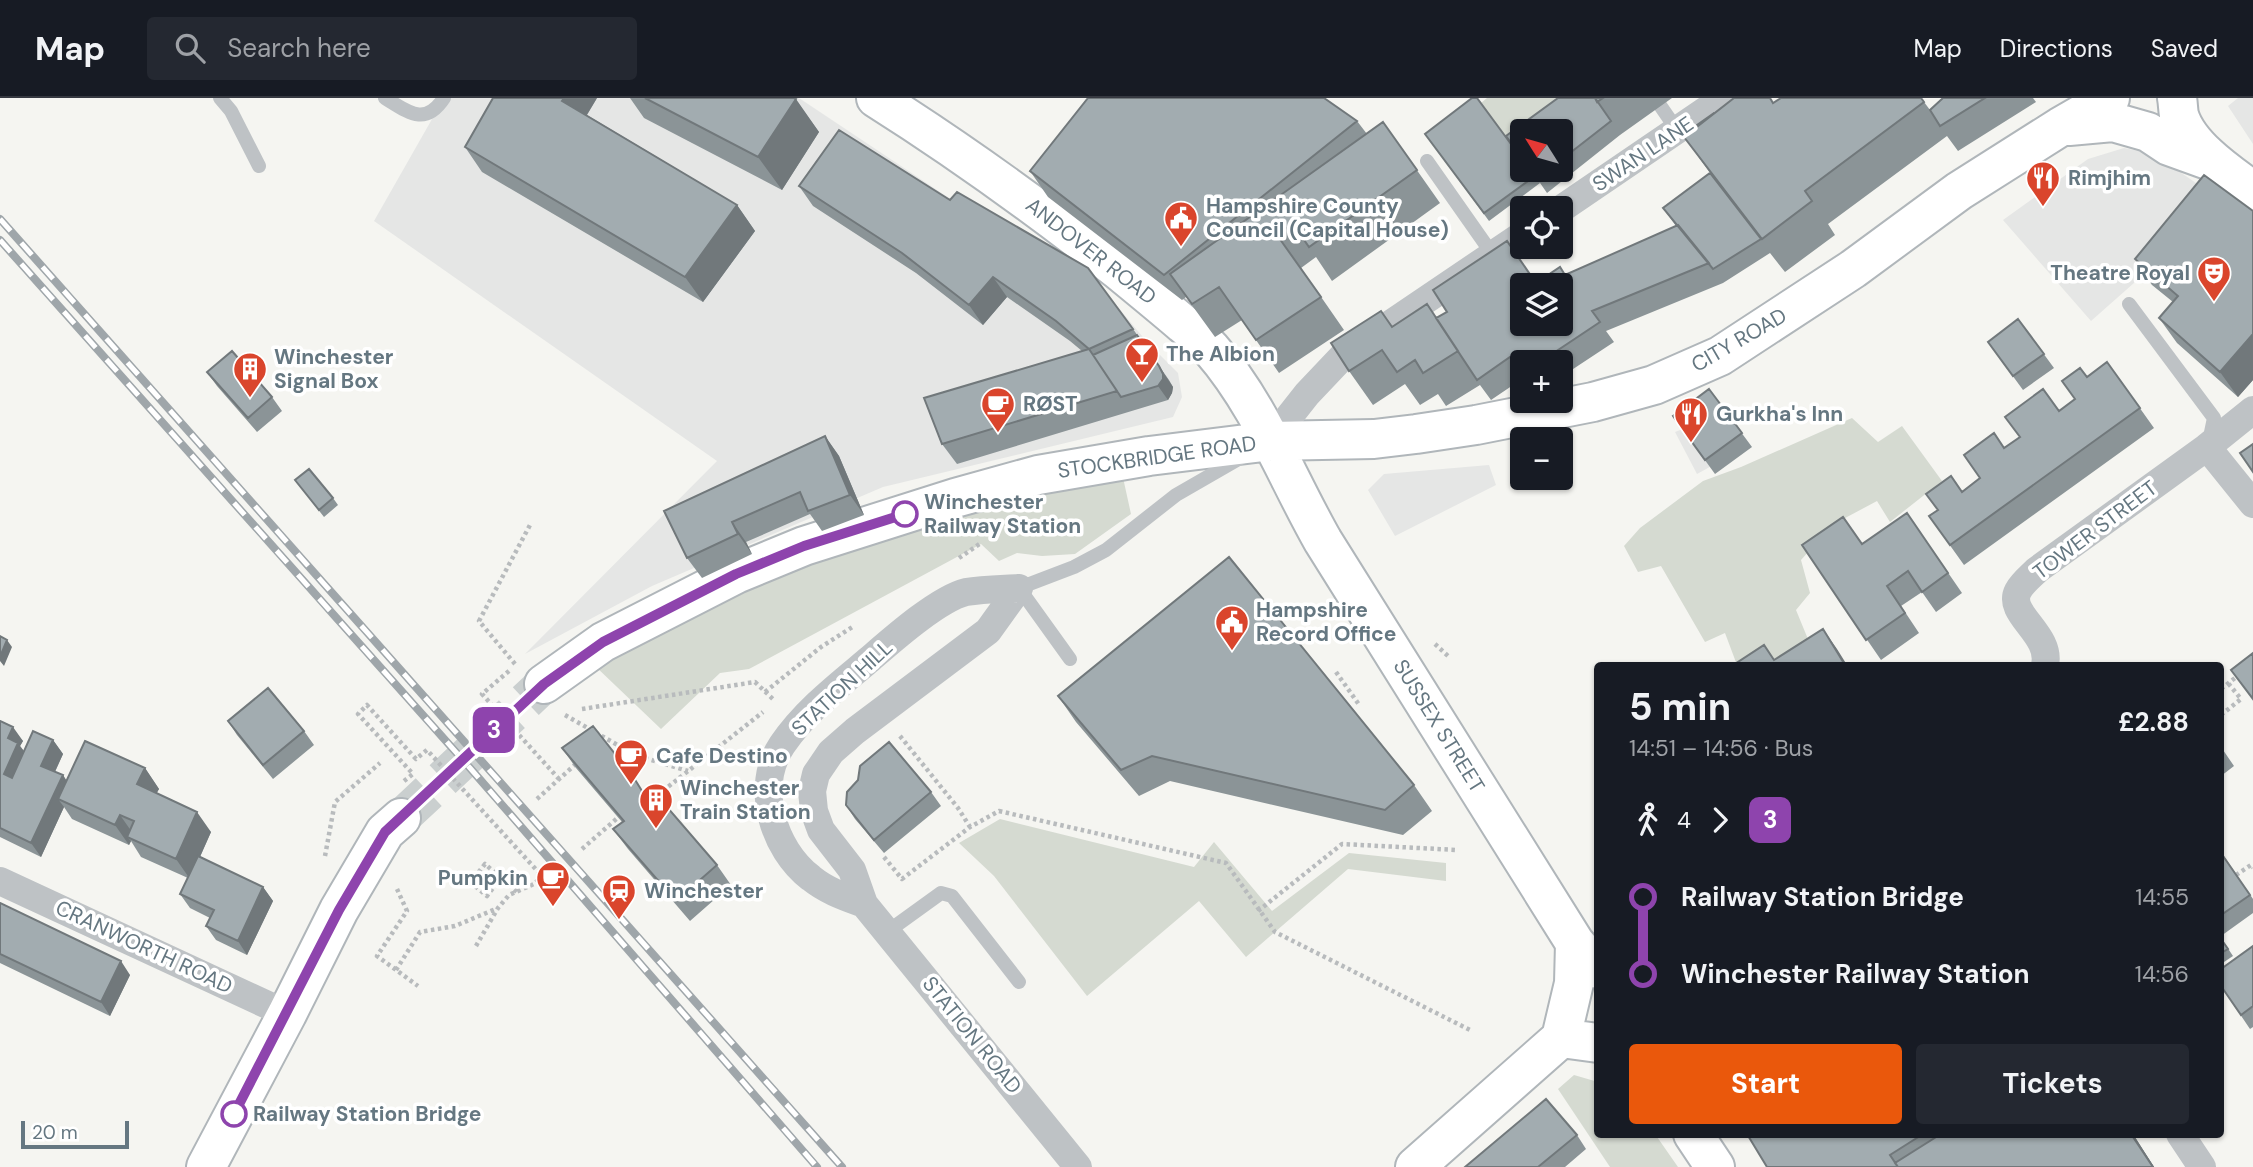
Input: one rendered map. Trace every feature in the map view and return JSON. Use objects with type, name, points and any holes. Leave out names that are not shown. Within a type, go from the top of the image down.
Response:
[{"type":"main road","name":"ANDOVER ROAD","points":[[876,98],[945,142],[1041,195],[1210,348],[1232,376],[1270,441]]},
{"type":"main road","name":"CITY ROAD","points":[[1270,441],[1374,439],[1416,434],[1593,402],[1654,385],[1720,356],[1853,269],[1959,191],[2110,98]]},
{"type":"main road","points":[[2178,98],[2179,116],[2191,136],[2216,163],[2253,191]]},
{"type":"main road","points":[[2204,98],[2203,120],[2216,163]]},
{"type":"main road","points":[[2060,127],[2113,122],[2148,132],[2169,146],[2216,163]]},
{"type":"main road","name":"STOCKBRIDGE ROAD","points":[[530,674],[603,642],[736,574],[804,546],[955,498],[1038,475],[1149,456],[1270,441]]},
{"type":"main road","name":"SUSSEX STREET","points":[[1270,441],[1323,541],[1586,956]]},
{"type":"main road","points":[[206,1167],[339,910],[400,802]]},
{"type":"main road","points":[[1415,1167],[1579,1040],[1574,983],[1586,956]]},
{"type":"main road","points":[[1696,1138],[1715,1167]]},
{"type":"street","name":"SWAN LANE","points":[[1573,201],[1724,98]]},
{"type":"street","points":[[1270,441],[1307,394],[1343,356],[1510,243]]},
{"type":"street","name":"TOWER STREET","points":[[2045,662],[2046,655],[2038,635],[2017,609],[2015,601],[2018,590],[2037,570],[2207,447],[2253,410]]},
{"type":"street","points":[[2207,447],[2253,504]]},
{"type":"street","name":"STATION HILL","points":[[864,904],[833,892],[809,877],[783,847],[771,819],[769,794],[771,768],[781,746],[799,723],[827,696],[886,645],[943,603],[965,593],[1019,588]]},
{"type":"street","name":"STATION HILL","points":[[864,904],[852,870],[821,830],[814,811],[812,790],[816,774],[831,752],[855,731],[988,631],[1019,588]]},
{"type":"street","name":"CRANWORTH ROAD","points":[[0,881],[287,1014]]},
{"type":"street","name":"STATION ROAD","points":[[864,904],[1078,1167]]},
{"type":"street","points":[[2183,1138],[2202,1167]]},
{"type":"lane","points":[[220,98],[231,111],[259,166]]},
{"type":"lane","points":[[385,98],[416,115],[436,110],[444,98]]},
{"type":"lane","points":[[1655,98],[1677,130]]},
{"type":"lane","points":[[1427,161],[1493,255]]},
{"type":"lane","points":[[2129,304],[2214,418],[2207,447]]},
{"type":"lane","name":"STATION HILL","points":[[1019,588],[1074,567],[1107,550],[1176,495],[1270,441]]},
{"type":"lane","points":[[1019,588],[1070,659]]},
{"type":"lane","points":[[887,932],[940,893],[952,896],[1019,982]]},
{"type":"path","points":[[2224,686],[2245,671]]},
{"type":"path","points":[[1336,672],[1360,706]]},
{"type":"path","points":[[530,674],[482,694],[559,779]]},
{"type":"path","points":[[582,709],[755,682],[776,702],[664,790],[638,804]]},
{"type":"path","points":[[2224,713],[2241,699],[2228,683]]},
{"type":"path","points":[[400,802],[413,774],[358,714],[367,705],[416,759],[427,750],[542,876]]},
{"type":"path","points":[[898,734],[958,808],[970,827]]},
{"type":"path","points":[[597,744],[604,737]]},
{"type":"path","points":[[537,799],[582,758]]},
{"type":"path","points":[[328,840],[335,802],[380,764]]},
{"type":"path","points":[[582,849],[628,809]]},
{"type":"path","points":[[878,850],[902,879],[970,827],[999,811],[1226,863],[1275,932],[1472,1031]]},
{"type":"path","points":[[1258,911],[1342,844],[1457,850]]},
{"type":"path","points":[[466,886],[469,881],[487,896],[493,888],[477,874],[485,864],[517,892]]},
{"type":"path","points":[[2236,875],[2251,865],[2253,868]]},
{"type":"path","points":[[476,946],[498,908],[509,895],[547,871]]},
{"type":"path","points":[[397,889],[407,911],[377,956],[418,986]]},
{"type":"path","points":[[396,970],[419,932],[455,926],[498,908]]},
{"type":"shaded area","points":[[444,98],[799,98],[967,210],[1102,288],[1147,342],[1178,373],[1182,397],[1173,417],[883,487],[652,586],[525,654],[717,461],[374,221]]},
{"type":"shaded area","points":[[1487,98],[1587,98],[1546,119],[1510,119],[1510,142],[1481,103]]},
{"type":"shaded area","points":[[2238,98],[2253,98],[2253,144],[2228,106]]},
{"type":"shaded area","points":[[2124,148],[2154,154],[2222,201],[2152,285],[2143,275],[2091,321],[2003,220],[2088,159]]},
{"type":"shaded area","points":[[1852,418],[1878,442],[1902,426],[1942,481],[1890,522],[1877,501],[1832,525],[1801,560],[1810,593],[1796,610],[1810,644],[1766,662],[1736,662],[1725,633],[1705,642],[1661,566],[1638,572],[1624,546],[1640,528],[1703,481]]},
{"type":"shaded area","points":[[1698,423],[1717,463],[1697,474],[1675,432]]},
{"type":"shaded area","points":[[1489,465],[1496,485],[1395,536],[1368,490],[1384,474]]},
{"type":"shaded area","points":[[1122,473],[1131,514],[1075,554],[1042,556],[1017,553],[999,561],[981,544],[749,669],[720,673],[661,729],[594,665],[813,553]]},
{"type":"shaded area","points":[[1000,819],[1194,867],[1214,842],[1272,911],[1349,853],[1446,863],[1446,881],[1348,869],[1246,957],[1199,901],[1087,996],[994,876],[959,843]]},
{"type":"shaded area","points":[[1574,1075],[1594,1081],[1594,1138],[1658,1138],[1678,1167],[1610,1167],[1558,1089]]},
{"type":"building","points":[[493,98],[564,98],[562,101],[737,205],[685,277],[465,147]]},
{"type":"building","points":[[645,98],[794,98],[796,99],[758,157]]},
{"type":"building","name":"Hampshire County Council (Capital House)","points":[[1088,98],[1324,98],[1357,121],[1164,275],[1030,171]]},
{"type":"building","points":[[1472,98],[1477,98],[1510,143],[1510,182],[1527,182],[1484,213],[1425,134]]},
{"type":"building","points":[[1558,98],[1595,98],[1611,121],[1573,151],[1573,119],[1529,119]]},
{"type":"building","points":[[1734,98],[1770,98],[1773,103],[1781,98],[1921,98],[1924,102],[1805,191],[1812,201],[1762,239],[1684,137]]},
{"type":"building","points":[[1943,98],[1985,98],[1940,126],[1930,110]]},
{"type":"building","points":[[1383,122],[1417,170],[1309,247],[1293,224],[1277,235],[1321,297],[1256,340],[1219,287],[1192,304],[1170,274]]},
{"type":"building","points":[[839,130],[950,200],[957,192],[1088,268],[1133,329],[1089,349],[1056,321],[993,277],[969,305],[902,253],[799,186]]},
{"type":"building","points":[[1710,173],[1761,239],[1713,269],[1663,208]]},
{"type":"building","name":"Theatre Royal","points":[[2204,175],[2253,211],[2253,334],[2220,372],[2159,318],[2178,296],[2135,259]]},
{"type":"building","points":[[1678,225],[1709,263],[1592,311],[1600,322],[1558,350],[1510,350],[1510,357],[1477,380],[1436,318],[1447,312],[1433,290],[1507,241],[1510,245],[1510,259],[1519,259],[1529,273],[1510,273],[1510,336],[1573,336],[1573,273],[1570,273]]},
{"type":"building","points":[[1560,267],[1564,273],[1551,273]]},
{"type":"building","points":[[1427,304],[1458,351],[1423,373],[1415,360],[1397,372],[1382,350],[1349,371],[1331,343],[1381,311],[1392,327]]},
{"type":"building","points":[[2018,319],[2044,354],[2013,376],[1988,342]]},
{"type":"building","name":"The Albion","points":[[1137,335],[1159,366],[1163,379],[1158,386],[1121,397],[1093,355]]},
{"type":"building","points":[[1089,349],[1117,391],[942,444],[924,398]]},
{"type":"building","name":"Winchester Signal Box","points":[[232,351],[272,397],[248,418],[207,372]]},
{"type":"building","points":[[2107,362],[2140,408],[1950,545],[1929,516],[1938,510],[1926,494],[1951,476],[1962,492],[1980,478],[1964,455],[1994,433],[2004,448],[2020,437],[2005,417],[2043,389],[2059,411],[2075,399],[2062,381],[2080,368],[2087,377]]},
{"type":"building","points":[[1709,389],[1742,433],[1705,460],[1673,416]]},
{"type":"building","points":[[825,436],[850,495],[808,511],[800,492],[732,522],[738,534],[687,558],[664,511]]},
{"type":"building","points":[[2253,444],[2253,472],[2240,453]]},
{"type":"building","points":[[309,469],[333,498],[319,510],[295,480]]},
{"type":"building","points":[[1907,513],[1948,573],[1922,592],[1908,571],[1887,586],[1905,613],[1866,640],[1802,545],[1843,517],[1862,544]]},
{"type":"building","name":"Hampshire Record Office","points":[[1229,557],[1414,785],[1385,810],[1152,756],[1121,770],[1058,696]]},
{"type":"building","points":[[1823,629],[1843,662],[1738,662],[1764,645],[1774,660]]},
{"type":"building","points":[[0,636],[7,640],[0,657]]},
{"type":"building","points":[[2253,653],[2253,699],[2231,670]]},
{"type":"building","points":[[268,688],[304,731],[263,765],[228,721]]},
{"type":"building","points":[[0,721],[13,727],[8,738],[18,743],[4,774],[12,778],[33,731],[53,740],[41,766],[63,775],[31,843],[0,828]]},
{"type":"building","name":"Winchester Train Station","points":[[593,726],[647,799],[655,793],[717,865],[676,901],[613,829],[624,821],[562,748]]},
{"type":"building","points":[[85,741],[145,768],[137,784],[197,812],[176,859],[127,837],[134,821],[120,815],[115,825],[58,799]]},
{"type":"building","points":[[889,742],[931,792],[874,840],[846,805],[847,792],[858,780],[860,766]]},
{"type":"building","points":[[198,856],[263,887],[238,941],[206,926],[214,910],[180,894]]},
{"type":"building","points":[[2224,857],[2250,895],[2224,913]]},
{"type":"building","points":[[0,903],[121,961],[101,1002],[0,954]]},
{"type":"building","points":[[2253,946],[2253,1006],[2241,1015],[2224,990],[2224,967]]},
{"type":"building","points":[[1546,1099],[1577,1135],[1538,1167],[1465,1167]]},
{"type":"building","points":[[1749,1138],[1917,1138],[1890,1155],[1898,1167],[1767,1167]]},
{"type":"building","points":[[1935,1138],[2134,1138],[2153,1167],[1898,1167],[1895,1163]]},
{"type":"tunnel","points":[[401,818],[544,684]]},
{"type":"railway","points":[[0,219],[842,1167]]},
{"type":"railway","points":[[0,240],[470,768],[817,1167]]},
{"type":"bus line","name":"3","points":[[234,1114],[339,910],[385,832],[544,684],[603,642],[736,574],[804,546],[905,514]]},
{"type":"place","name":"Rimjhim","points":[[2043,208]]},
{"type":"place","name":"Hampshire County Council (Capital House)","points":[[1181,248]]},
{"type":"place","name":"Theatre Royal","points":[[2214,303]]},
{"type":"place","name":"The Albion","points":[[1142,384]]},
{"type":"place","name":"Winchester Signal Box","points":[[250,399]]},
{"type":"place","name":"RØST","points":[[998,434]]},
{"type":"place","name":"Gurkha's Inn","points":[[1691,444]]},
{"type":"place","name":"Winchester Railway Station","points":[[905,514]]},
{"type":"place","name":"Hampshire Record Office","points":[[1232,652]]},
{"type":"place","name":"Cafe Destino","points":[[631,786]]},
{"type":"place","name":"Winchester Train Station","points":[[656,830]]},
{"type":"place","name":"Pumpkin","points":[[553,908]]},
{"type":"place","name":"Winchester","points":[[619,921]]},
{"type":"place","name":"Railway Station Bridge","points":[[234,1114]]}]
